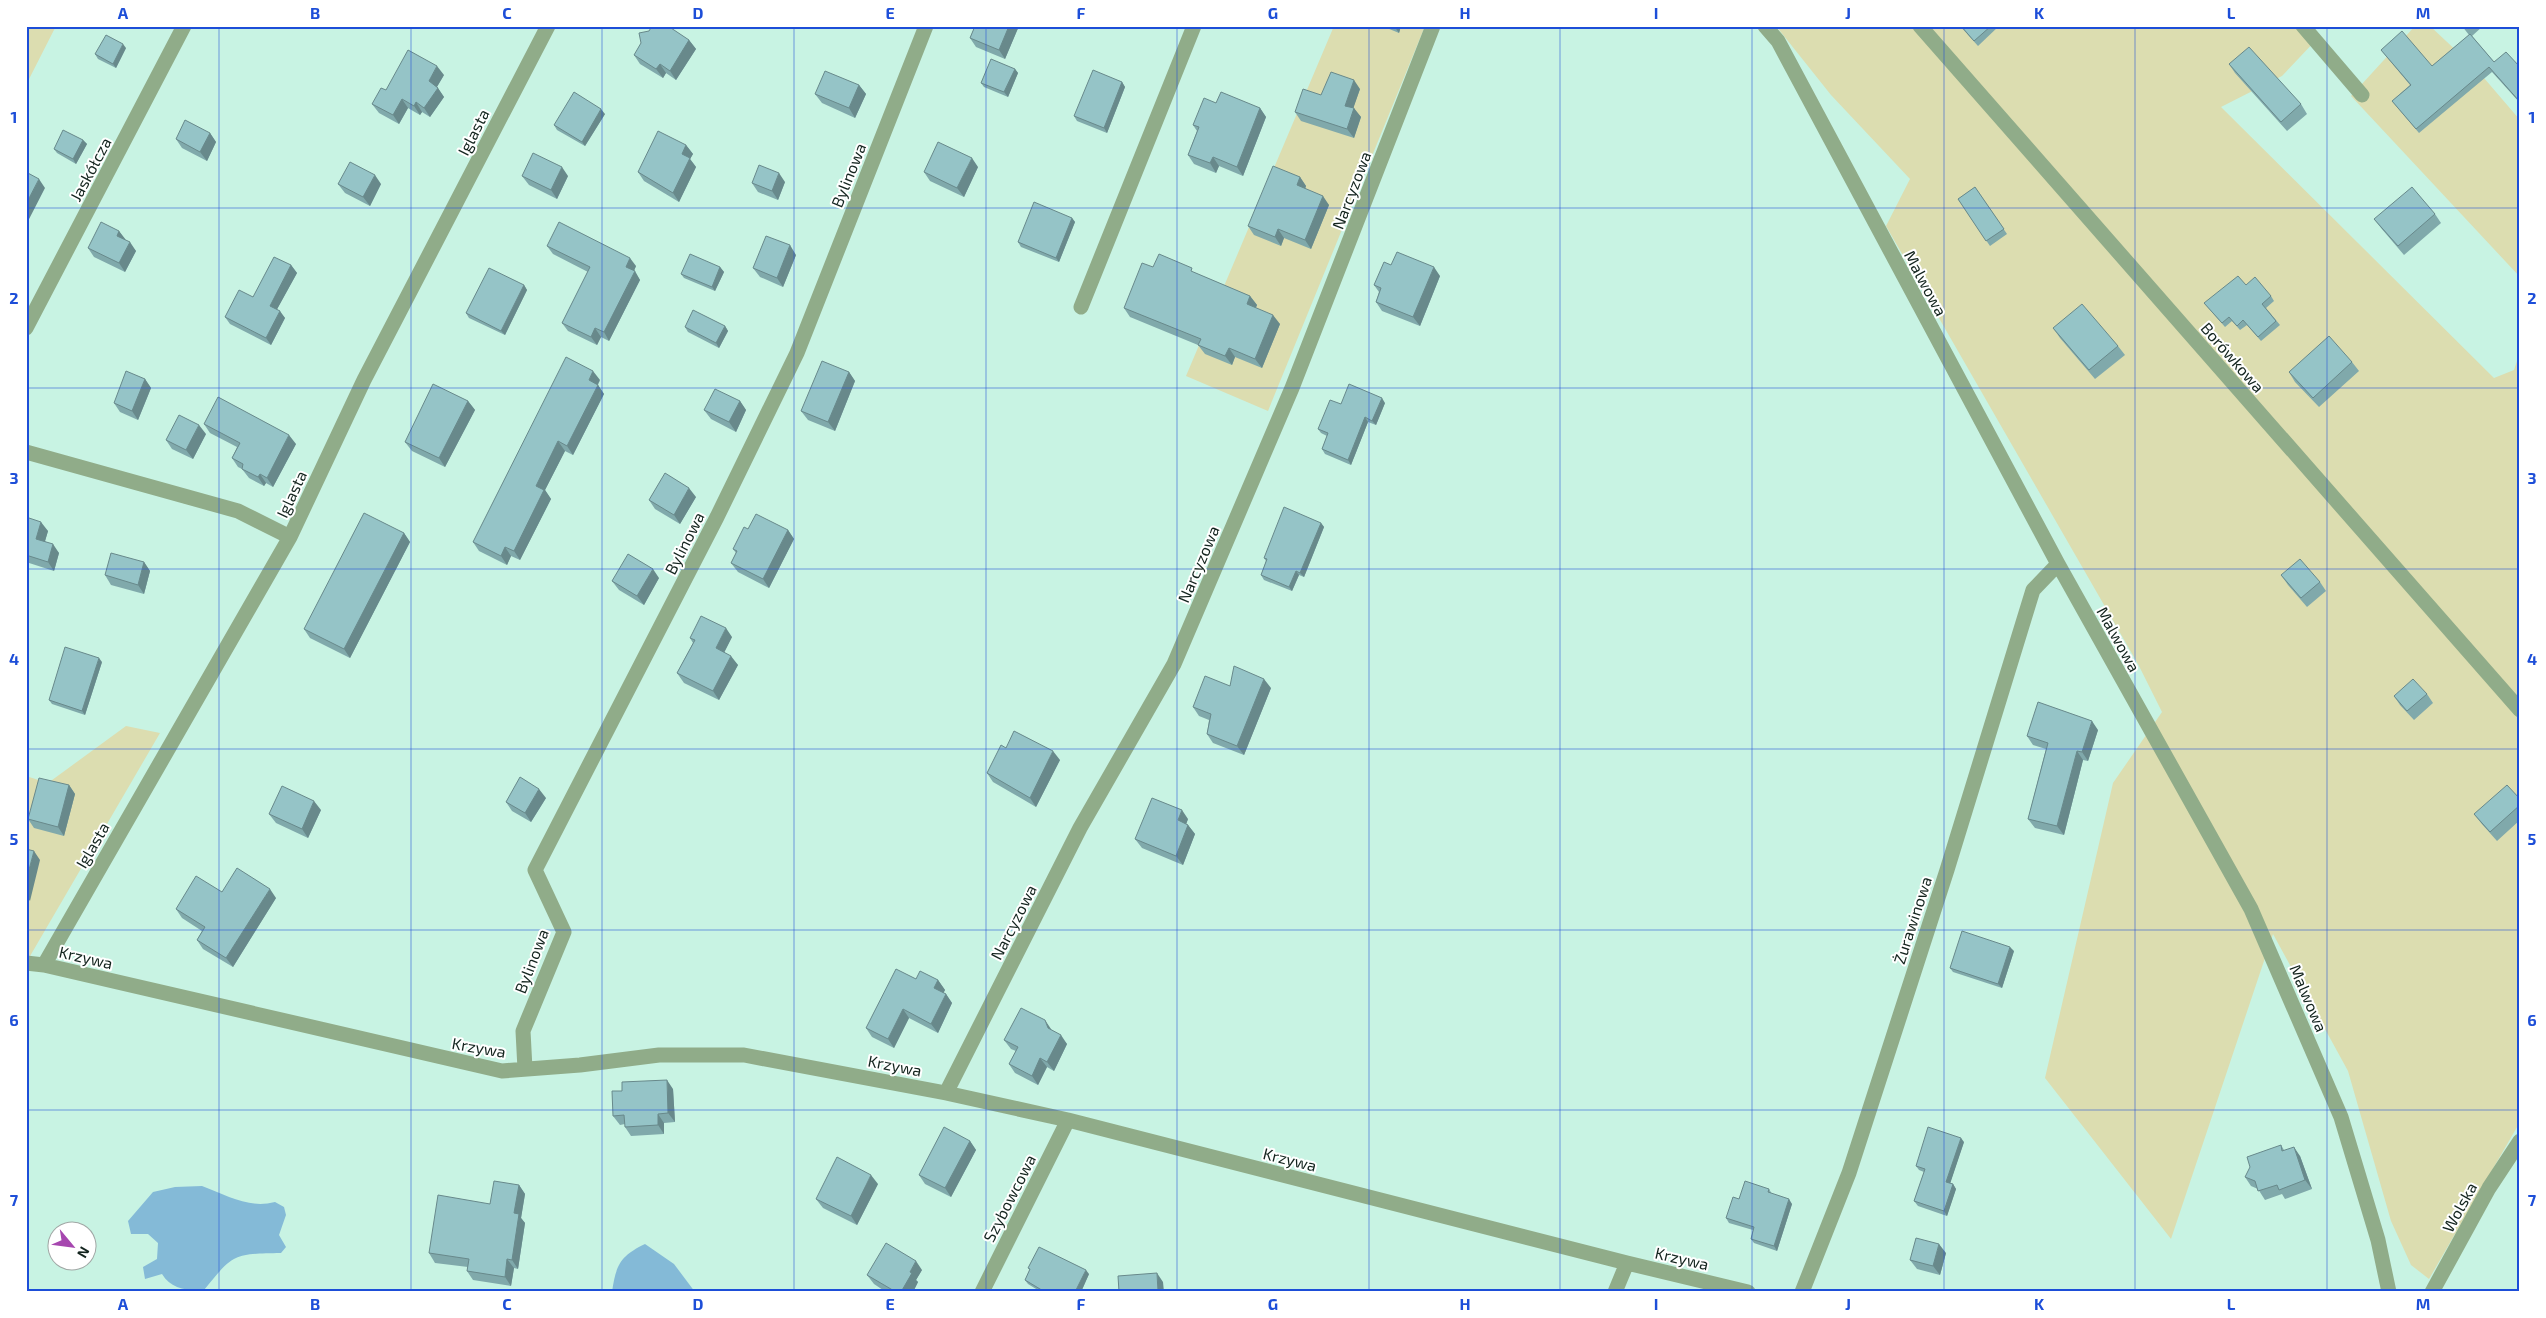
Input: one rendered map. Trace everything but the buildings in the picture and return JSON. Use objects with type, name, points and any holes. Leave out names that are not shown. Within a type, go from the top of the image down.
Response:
[{"type":"street","name":"Jaskółcza","points":[[26,328],[184,26]]},
{"type":"street","name":"Iglasta","points":[[44,965],[290,537],[364,380],[548,26]]},
{"type":"street","name":"Bylinowa","points":[[525,1069],[523,1031],[564,932],[535,870],[717,518],[797,353],[926,26]]},
{"type":"street","points":[[1080,307],[1194,26]]},
{"type":"street","name":"Narcyzowa","points":[[946,1093],[1080,828],[1174,664],[1292,388],[1433,26]]},
{"type":"street","name":"Malwowa","points":[[1766,26],[1778,41],[2058,564],[2251,908],[2341,1117],[2378,1240],[2389,1292]]},
{"type":"street","name":"Borówkowa","points":[[1920,26],[2520,710]]},
{"type":"street","points":[[2303,26],[2362,95]]},
{"type":"street","points":[[26,452],[238,511],[290,537]]},
{"type":"street","name":"Żurawinowa","points":[[1802,1292],[1849,1173],[1947,870],[2033,590],[2058,564]]},
{"type":"street","name":"Krzywa","points":[[26,963],[44,965],[471,1066],[502,1071],[659,1055],[744,1055],[946,1093],[1068,1120],[1627,1263],[1748,1292]]},
{"type":"street","name":"Szybowcowa","points":[[982,1292],[1068,1120]]},
{"type":"street","name":"Wolska","points":[[2432,1292],[2489,1188],[2520,1141]]},
{"type":"street","points":[[1615,1292],[1627,1263]]},
{"type":"green space","points":[[26,26],[56,26],[26,85]]},
{"type":"green space","points":[[1334,26],[1425,26],[1268,411],[1186,376]]},
{"type":"green space","points":[[1776,26],[2303,26],[2317,39],[2282,76],[2221,107],[2494,378],[2514,370],[2520,352],[2520,1122],[2429,1279],[2411,1265],[2391,1221],[2348,1071],[2273,934],[2171,1239],[2045,1078],[2113,783],[2162,712],[2138,664],[1886,226],[1910,179],[1831,95]]},
{"type":"green space","points":[[2415,26],[2430,26],[2478,71],[2520,120],[2520,277],[2351,96]]},
{"type":"green space","points":[[126,726],[160,733],[26,963],[26,776],[48,783]]},
{"type":"water","points":[[202,1186],[247,1202],[265,1204],[275,1202],[284,1207],[286,1215],[279,1235],[286,1247],[281,1253],[244,1255],[236,1258],[222,1269],[204,1290],[180,1288],[170,1283],[162,1274],[145,1279],[143,1267],[157,1259],[158,1243],[148,1234],[131,1234],[128,1221],[153,1192],[175,1187]]},
{"type":"water","points":[[645,1244],[674,1264],[695,1292],[612,1292],[615,1275],[621,1262],[630,1253]]}]
